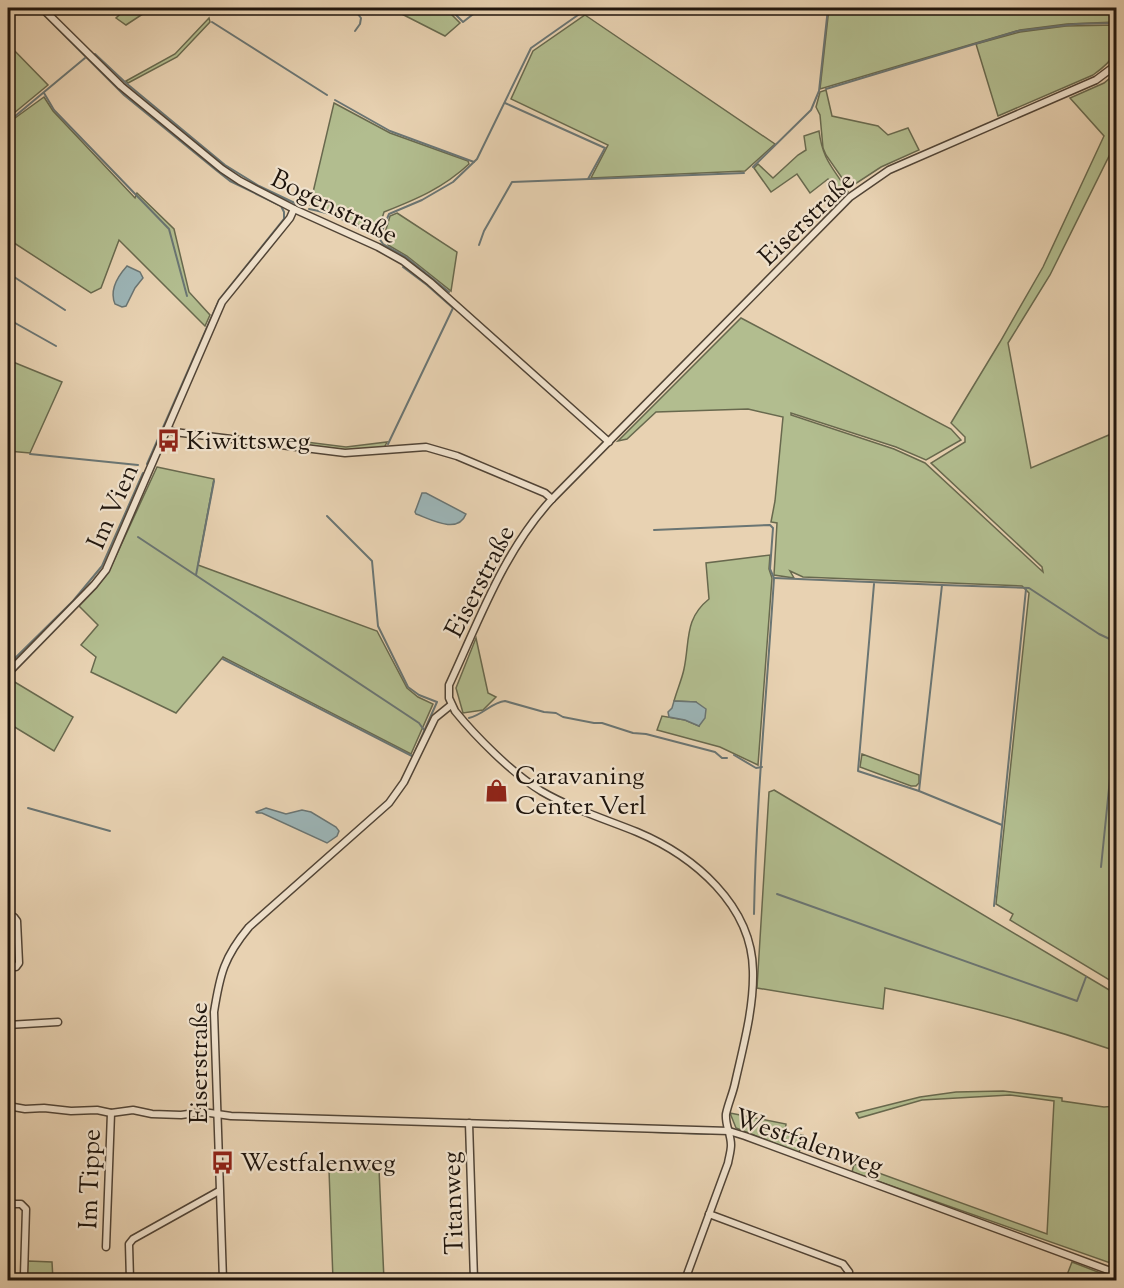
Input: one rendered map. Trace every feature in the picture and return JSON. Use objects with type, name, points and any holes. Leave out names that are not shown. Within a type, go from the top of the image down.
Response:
[{"type":"street","name":"Bogenstraße","points":[[42,8],[121,86],[222,169],[294,209],[404,261],[609,442]]},
{"type":"street","name":"Eiserstraße","points":[[223,1281],[214,1012],[219,979],[233,948],[249,927],[389,803],[404,782],[435,718],[451,705],[449,685],[501,572],[526,531],[552,499],[850,197],[866,184],[889,170],[1096,80],[1116,65]]},
{"type":"street","name":"Im Vien","points":[[8,673],[106,570],[222,302],[290,218],[294,209]]},
{"type":"street","points":[[167,429],[174,432],[345,453],[426,447],[457,456],[544,493],[552,499]]},
{"type":"street","points":[[451,705],[459,717],[501,759],[539,790],[591,816],[639,833],[692,863],[725,894],[741,919],[750,942],[753,972],[749,1014],[735,1085],[726,1114],[732,1146],[728,1163],[685,1281]]},
{"type":"street","points":[[8,917],[14,917],[17,921],[19,963],[16,967],[8,967]]},
{"type":"street","points":[[8,1025],[58,1022]]},
{"type":"street","name":"Westfalenweg","points":[[8,1106],[26,1109],[97,1110],[111,1113],[134,1110],[152,1114],[182,1115],[202,1112],[729,1131],[1116,1273]]},
{"type":"street","name":"Im Tippe","points":[[106,1247],[111,1113]]},
{"type":"street","name":"Titanweg","points":[[469,1123],[474,1281]]},
{"type":"street","points":[[130,1281],[129,1244],[133,1239],[219,1191]]},
{"type":"street","points":[[8,1204],[21,1204],[26,1209],[24,1275],[19,1281]]},
{"type":"street","points":[[709,1214],[843,1264],[849,1272],[845,1281]]},
{"type":"green space","points":[[127,8],[152,8],[126,25],[116,18]]},
{"type":"green space","points":[[390,8],[445,8],[460,23],[445,36]]},
{"type":"green space","points":[[829,8],[1116,8],[1116,22],[1067,24],[1020,30],[820,89]]},
{"type":"green space","points":[[585,15],[775,144],[745,171],[591,178],[608,145],[511,99],[533,51]]},
{"type":"green space","points":[[209,18],[210,22],[177,57],[128,83],[126,81],[175,54]]},
{"type":"green space","points":[[1116,25],[1114,54],[1101,69],[1093,75],[998,116],[976,44],[1020,32],[1066,26]]},
{"type":"green space","points":[[8,44],[48,85],[8,118]]},
{"type":"green space","points":[[1116,73],[1116,142],[1050,275],[1008,343],[1031,468],[1116,432],[1116,984],[1010,920],[1013,914],[996,904],[1029,593],[1022,586],[803,577],[790,571],[794,578],[774,575],[777,523],[771,522],[783,417],[748,409],[656,412],[627,439],[618,441],[741,318],[951,429],[961,440],[926,460],[896,447],[791,413],[791,415],[894,449],[925,463],[1043,572],[1042,567],[931,463],[965,442],[965,437],[951,423],[1043,267],[1104,136],[1070,98],[1104,83]]},
{"type":"green space","points":[[826,90],[832,116],[878,126],[888,135],[908,128],[919,150],[881,167],[849,188],[823,148],[820,115],[816,107],[820,92]]},
{"type":"green space","points":[[44,97],[53,111],[135,198],[137,193],[174,229],[189,292],[210,315],[205,326],[119,240],[101,288],[91,293],[8,239],[8,125]]},
{"type":"green space","points":[[334,103],[390,133],[468,161],[469,164],[429,192],[384,212],[377,235],[342,216],[310,205]]},
{"type":"green space","points":[[819,131],[826,158],[848,192],[843,197],[828,179],[810,193],[797,174],[771,192],[754,168],[758,164],[773,178],[806,150],[804,136]]},
{"type":"green space","points":[[397,213],[457,252],[451,291],[407,256],[388,245],[385,233],[390,216]]},
{"type":"green space","points":[[13,362],[62,382],[30,453],[8,451],[8,364]]},
{"type":"green space","points":[[274,438],[346,447],[387,442],[384,448],[345,452],[274,442]]},
{"type":"green space","points":[[157,467],[214,479],[198,565],[377,631],[407,688],[418,697],[433,704],[411,754],[223,657],[176,713],[91,672],[96,657],[81,645],[98,625],[79,606],[109,571]]},
{"type":"green space","points":[[770,555],[769,569],[772,578],[758,765],[720,747],[657,730],[662,716],[685,720],[699,726],[696,702],[674,701],[684,669],[689,631],[695,614],[709,599],[706,563]]},
{"type":"green space","points":[[476,638],[488,693],[496,697],[483,710],[463,713],[456,688]]},
{"type":"green space","points":[[8,678],[73,717],[54,751],[8,723]]},
{"type":"green space","points":[[862,754],[919,775],[919,783],[911,786],[860,767]]},
{"type":"green space","points":[[774,790],[1116,994],[1116,1051],[1002,1016],[885,988],[883,1009],[757,988],[769,792]]},
{"type":"green space","points":[[1003,1091],[1062,1098],[1062,1101],[1104,1107],[1116,1106],[1116,1265],[852,1172],[854,1164],[1047,1234],[1054,1101],[1010,1095],[922,1100],[859,1118],[856,1113],[920,1097],[956,1092]]},
{"type":"green space","points":[[730,1113],[786,1124],[785,1132],[803,1135],[799,1153],[736,1128]]},
{"type":"green space","points":[[379,1169],[384,1280],[333,1280],[329,1170]]},
{"type":"green space","points":[[28,1261],[52,1262],[53,1280],[24,1280],[27,1277]]},
{"type":"green space","points":[[1072,1262],[1116,1279],[1116,1280],[1065,1280]]},
{"type":"water","points":[[127,266],[140,272],[143,278],[126,306],[122,307],[115,304],[113,294],[118,279]]},
{"type":"water","points":[[422,493],[466,514],[457,524],[450,525],[416,514]]},
{"type":"water","points":[[674,701],[696,702],[706,709],[705,718],[699,726],[669,717],[668,712]]},
{"type":"water","points":[[266,808],[286,814],[302,810],[311,812],[339,831],[337,836],[327,843],[256,812]]},
{"type":"waterway","points":[[37,8],[124,95],[230,181],[281,206],[284,212],[284,219],[219,300],[147,464]]},
{"type":"waterway","points":[[353,8],[361,18],[355,31]]},
{"type":"waterway","points":[[368,12],[374,8]]},
{"type":"waterway","points":[[449,8],[463,22],[481,8]]},
{"type":"waterway","points":[[309,209],[336,217],[379,238],[389,214],[422,200],[453,182],[477,159],[531,48],[588,8]]},
{"type":"waterway","points":[[722,8],[726,10],[753,8]]},
{"type":"waterway","points":[[753,167],[811,110],[819,91],[828,8]]},
{"type":"waterway","points":[[212,22],[327,95]]},
{"type":"waterway","points":[[826,89],[1018,31],[1076,24],[1116,23]]},
{"type":"waterway","points":[[95,54],[126,83],[225,165],[259,186],[301,206]]},
{"type":"waterway","points":[[8,122],[85,58]]},
{"type":"waterway","points":[[44,93],[54,110],[169,229],[187,296]]},
{"type":"waterway","points":[[335,100],[390,131],[474,162]]},
{"type":"waterway","points":[[505,103],[605,148],[588,179]]},
{"type":"waterway","points":[[479,245],[484,231],[512,182],[744,173]]},
{"type":"waterway","points":[[379,238],[383,244],[406,257],[449,292]]},
{"type":"waterway","points":[[388,444],[453,308],[403,267]]},
{"type":"waterway","points":[[8,273],[65,310]]},
{"type":"waterway","points":[[8,319],[56,346]]},
{"type":"waterway","points":[[30,454],[138,465]]},
{"type":"waterway","points":[[8,665],[73,601],[102,566],[143,473]]},
{"type":"waterway","points":[[196,575],[214,481]]},
{"type":"waterway","points":[[327,516],[372,561],[378,626],[408,687],[419,695],[437,702],[409,765]]},
{"type":"waterway","points":[[654,530],[770,525],[773,528],[770,569],[774,578],[759,788],[754,914]]},
{"type":"waterway","points":[[138,537],[419,723],[424,730]]},
{"type":"waterway","points":[[774,578],[942,585],[919,791]]},
{"type":"waterway","points":[[874,584],[858,771],[919,791],[1002,825]]},
{"type":"waterway","points":[[942,585],[1029,588],[1099,634],[1116,642]]},
{"type":"waterway","points":[[994,906],[1026,589]]},
{"type":"waterway","points":[[223,659],[412,756]]},
{"type":"waterway","points":[[469,718],[505,701],[556,713],[563,717],[602,723],[633,733],[646,734],[715,752],[722,758],[727,758]]},
{"type":"waterway","points":[[1101,867],[1116,720]]},
{"type":"waterway","points":[[734,755],[756,768],[762,767]]},
{"type":"waterway","points":[[28,808],[110,831]]},
{"type":"waterway","points":[[777,894],[1077,1001],[1086,977]]},
{"type":"waterway","points":[[652,1132],[709,1134]]},
{"type":"place","name":"Kiwittsweg","points":[[168,440]]},
{"type":"place","name":"Caravaning Center Verl","points":[[497,790]]},
{"type":"place","name":"Westfalenweg","points":[[222,1162]]}]
